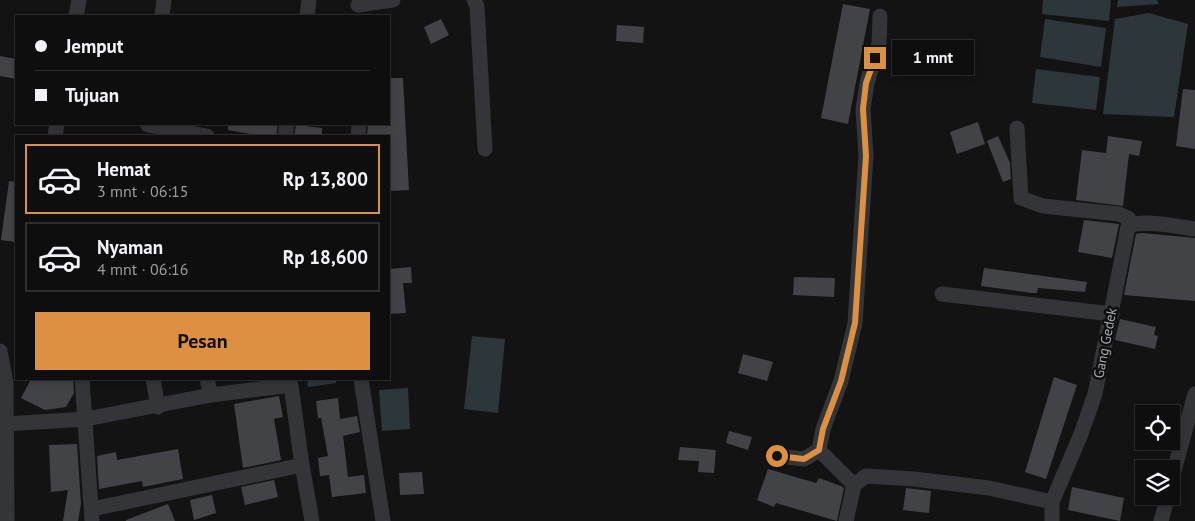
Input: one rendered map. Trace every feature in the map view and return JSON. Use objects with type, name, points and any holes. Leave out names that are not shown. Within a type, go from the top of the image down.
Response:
[{"type":"street","points":[[76,15],[78,0]]},
{"type":"street","points":[[162,15],[164,0]]},
{"type":"street","points":[[307,15],[309,0]]},
{"type":"street","points":[[358,7],[394,0]]},
{"type":"street","points":[[474,0],[477,6],[485,149]]},
{"type":"street","points":[[777,456],[804,459],[819,450],[823,429],[841,381],[855,323],[866,156],[863,109],[866,83],[879,44],[880,16]]},
{"type":"street","points":[[148,128],[200,135]]},
{"type":"street","points":[[1017,128],[1021,198],[1043,206],[1119,214],[1128,218],[1132,224],[1142,223],[1195,229]]},
{"type":"street","name":"Gang Gedek","points":[[1052,521],[1052,502],[1081,434],[1095,394],[1112,314],[1125,232],[1132,224]]},
{"type":"street","points":[[942,294],[1112,314]]},
{"type":"street","points":[[0,351],[5,424],[3,449],[7,521]]},
{"type":"street","points":[[82,380],[92,515],[302,465]]},
{"type":"street","points":[[153,380],[158,407]]},
{"type":"street","points":[[207,380],[211,395]]},
{"type":"street","points":[[361,380],[383,521]]},
{"type":"street","points":[[5,424],[86,419],[291,382],[302,465],[312,521]]},
{"type":"street","points":[[1177,460],[1195,394]]},
{"type":"street","points":[[819,450],[854,485]]},
{"type":"street","points":[[846,521],[854,485],[866,476],[914,479],[989,488],[1052,502]]},
{"type":"street","points":[[1161,521],[1165,505]]},
{"type":"shaded area","points":[[1043,0],[1111,0],[1109,21],[1042,14]]},
{"type":"shaded area","points":[[1118,0],[1157,0],[1159,4],[1117,7]]},
{"type":"shaded area","points":[[1149,13],[1188,24],[1174,117],[1103,114],[1115,19]]},
{"type":"shaded area","points":[[1045,19],[1106,28],[1101,67],[1040,57]]},
{"type":"shaded area","points":[[1036,69],[1100,77],[1096,110],[1032,103]]},
{"type":"shaded area","points":[[472,336],[505,339],[498,413],[464,409]]},
{"type":"shaded area","points":[[307,380],[336,380],[336,383],[308,387]]},
{"type":"shaded area","points":[[408,388],[410,429],[382,431],[379,390]]},
{"type":"building","points":[[843,4],[870,9],[848,124],[821,118]]},
{"type":"building","points":[[441,19],[449,35],[431,44],[424,27]]},
{"type":"building","points":[[617,25],[644,27],[643,43],[616,41]]},
{"type":"building","points":[[0,56],[15,59],[15,79],[0,76]]},
{"type":"building","points":[[390,78],[403,78],[409,190],[390,191],[390,135],[367,135],[368,125],[390,125]]},
{"type":"building","points":[[1183,89],[1195,90],[1195,149],[1176,146]]},
{"type":"building","points":[[978,122],[985,144],[957,154],[950,132]]},
{"type":"building","points":[[228,125],[278,125],[276,135],[256,135],[228,130]]},
{"type":"building","points":[[296,125],[322,128],[322,135],[294,135]]},
{"type":"building","points":[[998,136],[1010,163],[1011,179],[1003,182],[987,141]]},
{"type":"building","points":[[1108,136],[1142,141],[1139,156],[1129,154],[1123,206],[1076,200],[1082,150],[1106,153]]},
{"type":"building","points":[[9,181],[15,182],[15,242],[1,240]]},
{"type":"building","points":[[1084,220],[1119,224],[1112,258],[1078,252]]},
{"type":"building","points":[[1136,234],[1195,238],[1195,301],[1124,295]]},
{"type":"building","points":[[411,267],[412,283],[403,283],[406,313],[390,314],[390,269]]},
{"type":"building","points":[[984,268],[1087,282],[1085,292],[1038,288],[1037,293],[1032,293],[981,286]]},
{"type":"building","points":[[794,277],[835,278],[834,297],[793,295]]},
{"type":"building","points":[[1120,319],[1156,327],[1154,335],[1158,336],[1155,349],[1115,340]]},
{"type":"building","points":[[743,354],[773,362],[767,381],[738,373]]},
{"type":"building","points":[[1054,377],[1077,385],[1046,479],[1025,472]]},
{"type":"building","points":[[30,380],[73,380],[74,393],[66,407],[45,410],[21,398]]},
{"type":"building","points":[[279,396],[283,417],[274,419],[281,460],[243,468],[234,404]]},
{"type":"building","points":[[338,398],[340,419],[357,416],[360,432],[343,436],[348,477],[364,475],[366,493],[332,497],[329,475],[320,476],[318,458],[328,456],[321,418],[318,418],[316,401]]},
{"type":"building","points":[[729,431],[752,437],[748,450],[726,443]]},
{"type":"building","points":[[77,444],[81,504],[78,521],[63,521],[68,490],[51,492],[49,445]]},
{"type":"building","points":[[680,447],[716,450],[714,473],[698,472],[699,461],[678,460]]},
{"type":"building","points":[[178,449],[183,479],[143,487],[142,481],[99,489],[97,456],[116,452],[117,460]]},
{"type":"building","points":[[768,469],[816,483],[819,478],[844,488],[837,521],[776,503],[774,507],[757,500]]},
{"type":"building","points":[[422,472],[424,494],[400,495],[399,473]]},
{"type":"building","points":[[274,480],[278,497],[245,505],[241,487]]},
{"type":"building","points":[[1072,487],[1124,498],[1120,521],[1068,510]]},
{"type":"building","points":[[906,488],[931,491],[929,513],[903,510]]},
{"type":"building","points":[[212,495],[216,513],[194,520],[190,500]]},
{"type":"building","points":[[168,504],[175,521],[126,521],[126,520]]},
{"type":"route","points":[[777,456],[804,459],[812,456],[819,450],[823,429],[847,360],[855,323],[862,226],[866,156],[863,109],[866,83],[875,58]]}]
